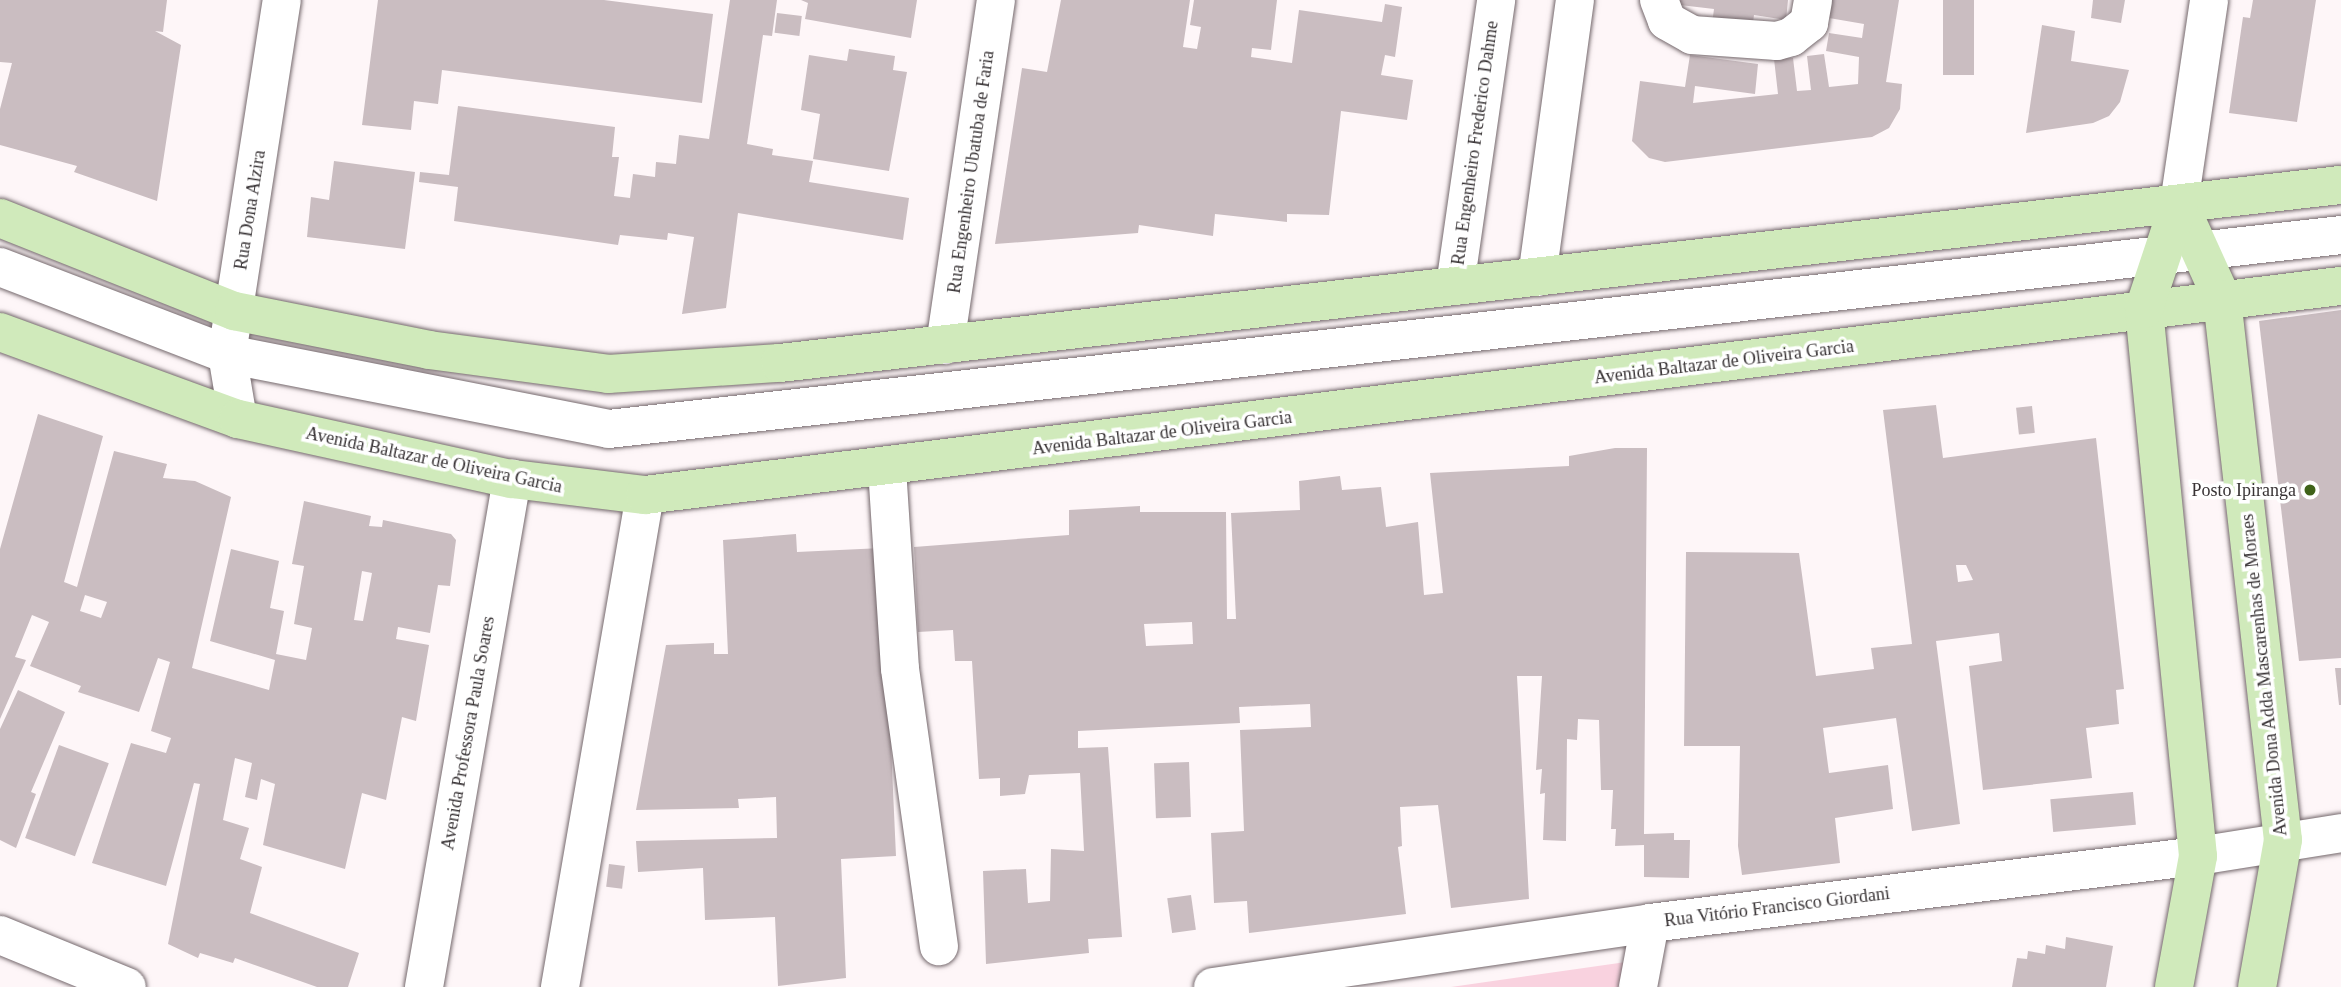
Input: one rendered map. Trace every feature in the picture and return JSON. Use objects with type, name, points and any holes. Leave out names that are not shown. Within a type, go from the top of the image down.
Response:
[{"type":"main road","points":[[0,218],[234,311],[429,350],[608,374],[711,370],[945,345],[2341,185]]},
{"type":"main road","points":[[2174,987],[2198,856],[2144,309],[2179,204]]},
{"type":"main road","name":"Avenida Dona Adda Mascarenhas de Moraes","points":[[2179,204],[2222,299],[2284,840],[2258,987]]},
{"type":"main road","name":"Avenida Baltazar de Oliveira Garcia","points":[[0,331],[238,419],[512,479],[645,495],[887,468],[2341,286]]},
{"type":"street","name":"Rua Dona Alzira","points":[[238,419],[227,354],[282,0]]},
{"type":"street","name":"Rua Engenheiro Ubatuba de Faria","points":[[945,345],[996,0]]},
{"type":"street","name":"Rua Engenheiro Frederico Dahme","points":[[1455,286],[1496,0]]},
{"type":"street","points":[[1537,277],[1576,0]]},
{"type":"street","points":[[1659,0],[1667,21],[1692,35],[1777,41],[1791,37],[1809,23],[1813,0]]},
{"type":"street","points":[[2179,204],[2209,0]]},
{"type":"street","points":[[0,267],[227,354],[609,429],[2341,235]]},
{"type":"street","points":[[887,468],[900,669],[939,946]]},
{"type":"street","name":"Avenida Professora Paula Soares","points":[[424,987],[512,479]]},
{"type":"street","points":[[560,987],[645,495]]},
{"type":"street","name":"Rua Vitório Francisco Giordani","points":[[1213,987],[1650,923],[2198,856],[2284,840],[2341,834]]},
{"type":"street","points":[[1638,987],[1650,923]]},
{"type":"street","points":[[0,934],[127,987]]},
{"type":"shaded area","points":[[1626,962],[1622,987],[1451,987]]},
{"type":"building","points":[[0,0],[167,0],[163,32],[155,31],[181,45],[157,201],[74,172],[77,166],[0,145],[0,109],[12,63],[0,62]]},
{"type":"building","points":[[378,0],[604,0],[713,14],[702,103],[442,70],[438,104],[414,101],[411,130],[362,125]]},
{"type":"building","points":[[730,0],[777,0],[772,36],[763,35],[747,144],[773,149],[772,155],[813,161],[809,182],[909,198],[903,240],[738,213],[726,308],[682,314],[694,237],[668,233],[667,240],[620,235],[618,245],[454,221],[458,187],[419,182],[420,172],[449,175],[458,106],[615,127],[612,157],[619,157],[614,196],[630,198],[633,174],[655,177],[656,162],[676,164],[679,135],[709,139]]},
{"type":"building","points":[[801,0],[917,0],[911,38],[805,19],[808,3]]},
{"type":"building","points":[[1061,0],[1190,0],[1183,47],[1197,49],[1201,27],[1190,25],[1194,0],[1277,0],[1271,50],[1252,48],[1251,57],[1292,63],[1299,10],[1382,22],[1385,4],[1402,7],[1395,57],[1385,55],[1381,75],[1413,80],[1407,120],[1341,111],[1329,215],[1287,214],[1287,222],[1215,214],[1213,236],[1139,225],[1138,233],[995,244],[1022,68],[1047,72]]},
{"type":"building","points":[[1680,0],[1788,0],[1786,20],[1754,15],[1752,30],[1712,24],[1714,9],[1680,5]]},
{"type":"building","points":[[1832,0],[1899,0],[1886,82],[1902,84],[1900,109],[1889,128],[1872,137],[1665,162],[1649,158],[1632,141],[1640,81],[1685,87],[1690,55],[1758,64],[1755,94],[1695,86],[1693,103],[1778,94],[1774,59],[1793,58],[1797,91],[1811,90],[1807,56],[1824,54],[1829,87],[1858,84],[1859,57],[1826,51],[1829,33],[1862,38],[1864,24],[1829,18]]},
{"type":"building","points":[[1943,0],[1974,0],[1974,75],[1943,75]]},
{"type":"building","points":[[2093,0],[2125,0],[2121,23],[2091,18]]},
{"type":"building","points":[[2253,0],[2316,0],[2297,122],[2229,113],[2243,17],[2250,18]]},
{"type":"building","points":[[777,13],[802,16],[799,36],[775,33]]},
{"type":"building","points":[[2042,25],[2075,31],[2071,61],[2129,70],[2120,102],[2109,116],[2093,123],[2026,133]]},
{"type":"building","points":[[849,49],[895,56],[893,70],[907,72],[889,171],[813,159],[820,114],[801,110],[809,55],[847,61]]},
{"type":"building","points":[[334,161],[415,172],[405,249],[307,237],[311,197],[329,200]]},
{"type":"building","name":"Posto Ipiranga","points":[[2341,310],[2341,658],[2299,661],[2259,321]]},
{"type":"building","points":[[1936,405],[1943,458],[2096,438],[2124,689],[2116,690],[2119,724],[2086,728],[2092,778],[1983,790],[1969,666],[2002,661],[1999,633],[1936,641],[1960,824],[1912,831],[1896,718],[1823,728],[1829,773],[1888,765],[1893,809],[1835,818],[1840,863],[1742,875],[1738,846],[1740,746],[1684,746],[1686,552],[1799,553],[1816,676],[1874,669],[1871,648],[1912,644],[1883,410]],"holes":[[[1956,565],[1966,565],[1973,580],[1958,582]]]},
{"type":"building","points":[[2032,406],[2035,433],[2019,435],[2016,408]]},
{"type":"building","points":[[38,414],[103,436],[64,582],[77,587],[114,451],[167,464],[163,478],[195,481],[231,497],[192,668],[269,690],[275,660],[210,641],[231,549],[279,561],[270,608],[284,611],[276,654],[306,660],[312,628],[294,624],[304,566],[292,564],[304,501],[371,516],[369,526],[382,527],[383,520],[451,534],[456,540],[450,586],[438,585],[430,633],[398,627],[396,639],[429,645],[416,721],[402,717],[386,800],[362,793],[345,869],[263,845],[275,784],[261,779],[257,800],[245,797],[252,763],[235,758],[223,820],[249,828],[240,859],[262,867],[250,913],[359,953],[348,987],[317,987],[235,958],[233,963],[200,953],[198,958],[168,944],[200,784],[194,783],[166,886],[92,863],[131,743],[166,753],[171,738],[151,731],[170,662],[158,658],[139,712],[78,692],[81,686],[30,666],[49,622],[32,615],[15,657],[26,660],[0,719],[0,549]],"holes":[[[362,571],[372,573],[363,621],[354,620]],[[85,595],[107,602],[101,618],[80,611]]]},
{"type":"building","points":[[1615,448],[1647,448],[1644,834],[1674,833],[1674,840],[1690,840],[1689,878],[1644,877],[1644,845],[1615,846],[1616,829],[1611,829],[1613,790],[1601,790],[1599,720],[1578,719],[1577,740],[1567,739],[1566,841],[1543,840],[1545,793],[1540,794],[1542,769],[1536,770],[1542,676],[1517,676],[1529,899],[1451,908],[1438,805],[1400,807],[1402,846],[1398,847],[1406,914],[1249,933],[1247,901],[1214,903],[1211,833],[1244,831],[1240,730],[1311,727],[1310,704],[1239,707],[1240,723],[1078,731],[1078,748],[1108,747],[1122,937],[1088,939],[1089,953],[986,964],[983,871],[1026,869],[1028,903],[1050,901],[1051,849],[1084,851],[1080,773],[1029,775],[1025,794],[1000,796],[1000,778],[979,779],[972,661],[955,661],[953,630],[918,632],[914,547],[1069,535],[1069,510],[1140,506],[1140,512],[1226,512],[1227,619],[1236,619],[1231,513],[1300,510],[1299,481],[1340,476],[1342,490],[1381,487],[1386,527],[1418,522],[1424,595],[1443,593],[1430,473],[1569,466],[1569,456]],"holes":[[[1192,622],[1193,644],[1146,646],[1144,624]]]},
{"type":"building","points":[[796,534],[797,552],[882,548],[896,856],[841,859],[846,978],[778,986],[775,917],[705,920],[703,868],[638,872],[636,841],[777,838],[776,797],[738,799],[739,808],[636,810],[666,645],[714,643],[714,654],[728,654],[723,540]]},
{"type":"building","points":[[2335,668],[2341,668],[2341,705],[2339,705]]},
{"type":"building","points":[[18,690],[65,712],[31,792],[36,794],[16,848],[0,840],[0,729]]},
{"type":"building","points":[[59,745],[109,763],[75,856],[25,838]]},
{"type":"building","points":[[1189,762],[1191,817],[1156,818],[1154,763]]},
{"type":"building","points":[[2133,792],[2136,825],[2053,832],[2050,799]]},
{"type":"building","points":[[609,864],[625,866],[622,889],[606,887]]},
{"type":"building","points":[[1191,895],[1196,930],[1172,933],[1167,898]]},
{"type":"building","points":[[2066,937],[2113,946],[2106,987],[2012,987],[2017,958],[2027,959],[2028,951],[2045,954],[2046,945],[2065,949]]},
{"type":"place","name":"Posto Ipiranga","points":[[2310,490]]}]
